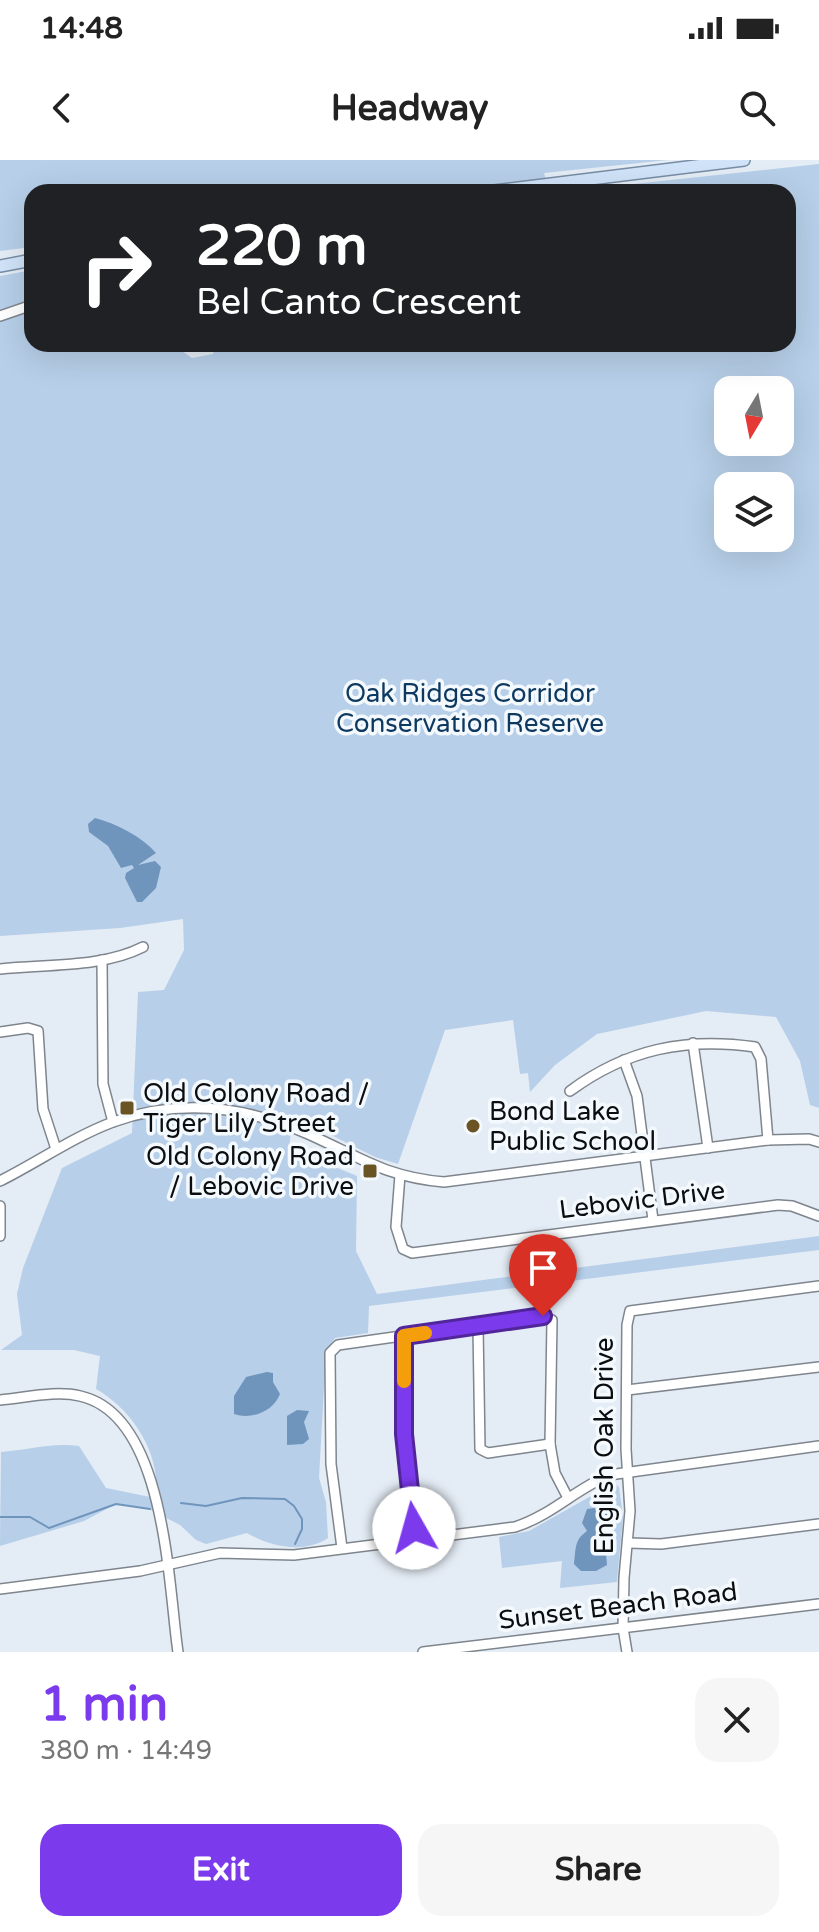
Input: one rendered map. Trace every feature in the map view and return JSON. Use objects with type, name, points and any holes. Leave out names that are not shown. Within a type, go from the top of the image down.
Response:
[{"type":"main road","points":[[550,184],[744,160]]},
{"type":"main road","points":[[0,266],[24,262]]},
{"type":"street","points":[[0,316],[24,308]]},
{"type":"street","points":[[0,969],[102,960],[125,956],[143,947]]},
{"type":"street","points":[[102,960],[103,1084],[113,1122]]},
{"type":"street","points":[[0,1032],[28,1028],[38,1031],[43,1109],[56,1149]]},
{"type":"street","points":[[570,1091],[598,1071],[654,1050],[715,1041],[755,1047],[759,1052],[768,1140]]},
{"type":"street","points":[[693,1043],[708,1148]]},
{"type":"street","points":[[624,1060],[637,1096],[653,1220]]},
{"type":"street","points":[[0,1181],[56,1149],[113,1122],[170,1109],[208,1107],[235,1109],[281,1122],[366,1164],[400,1175],[444,1182],[768,1140],[799,1138],[819,1142]]},
{"type":"street","name":"Lebovic Drive","points":[[400,1175],[396,1227],[403,1249],[412,1253],[778,1205],[792,1206],[819,1216]]},
{"type":"street","points":[[0,1206],[0,1236]]},
{"type":"street","name":"English Oak Drive","points":[[627,1652],[623,1628],[624,1578],[629,1543],[627,1319],[630,1311],[819,1286]]},
{"type":"street","points":[[342,1548],[331,1464],[330,1353],[338,1345],[543,1316],[552,1320],[550,1444],[555,1473],[568,1498]]},
{"type":"street","points":[[478,1327],[480,1449],[488,1453],[550,1444]]},
{"type":"street","points":[[404,1336],[404,1434],[416,1539]]},
{"type":"street","points":[[627,1390],[819,1367]]},
{"type":"street","points":[[0,1400],[79,1395],[114,1414],[128,1431],[152,1486],[167,1565],[178,1652]]},
{"type":"street","points":[[0,1589],[167,1565],[220,1553],[294,1555],[515,1527],[537,1518],[594,1481],[628,1471],[819,1446]]},
{"type":"street","points":[[629,1543],[661,1544],[819,1524]]},
{"type":"street","name":"Sunset Beach Road","points":[[423,1652],[476,1649],[819,1604]]},
{"type":"green space","points":[[0,160],[668,160],[544,173],[546,181],[522,184],[24,184],[24,248],[0,251]]},
{"type":"green space","name":"Oak Ridges Corridor Conservation Reserve","points":[[819,164],[819,1108],[810,1105],[800,1061],[776,1017],[706,1011],[597,1034],[555,1065],[530,1092],[528,1073],[520,1074],[513,1020],[445,1030],[398,1164],[375,1157],[293,1116],[289,1148],[357,1176],[356,1251],[377,1294],[819,1236],[819,1250],[369,1306],[368,1333],[335,1338],[326,1351],[319,1478],[326,1502],[328,1538],[319,1543],[287,1547],[247,1533],[206,1544],[196,1540],[180,1525],[147,1508],[116,1504],[84,1521],[0,1546],[1,1452],[79,1446],[106,1488],[155,1498],[154,1466],[142,1435],[122,1409],[96,1389],[100,1356],[74,1350],[1,1350],[22,1335],[17,1294],[23,1268],[62,1168],[132,1133],[138,992],[164,990],[184,950],[183,919],[120,928],[0,936],[0,276],[24,272],[24,352],[183,352],[192,358],[213,352],[796,352],[796,184],[633,184]]},
{"type":"green space","points":[[614,1483],[619,1487],[623,1517],[617,1582],[560,1588],[562,1561],[502,1568],[499,1537],[529,1531]]},
{"type":"shaded area","points":[[95,818],[128,831],[156,853],[138,865],[155,861],[161,867],[156,888],[142,902],[137,902],[125,878],[126,873],[134,868],[132,865],[121,868],[108,846],[89,832],[88,824]]},
{"type":"shaded area","points":[[273,1373],[273,1382],[280,1394],[277,1400],[261,1413],[247,1416],[234,1414],[234,1396],[246,1377]]},
{"type":"shaded area","points":[[297,1410],[309,1411],[304,1422],[309,1439],[303,1444],[287,1445],[287,1416]]},
{"type":"shaded area","points":[[587,1509],[608,1510],[611,1515],[611,1531],[605,1542],[607,1565],[596,1571],[581,1571],[574,1564],[576,1545],[587,1531],[582,1523]]},
{"type":"waterway","points":[[181,1503],[206,1506],[242,1498],[285,1499],[302,1519],[302,1529],[295,1544]]},
{"type":"waterway","points":[[0,1517],[30,1517],[49,1528],[116,1504],[150,1509]]},
{"type":"slow traffic","points":[[404,1381],[404,1336],[425,1333]]},
{"type":"place","name":"Old Colony Road / Tiger Lily Street","points":[[127,1108]]},
{"type":"place","name":"Bond Lake Public School","points":[[473,1126]]},
{"type":"place","name":"Old Colony Road / Lebovic Drive","points":[[370,1171]]},
{"type":"route","points":[[414,1528],[404,1434],[404,1336],[543,1316]]}]
